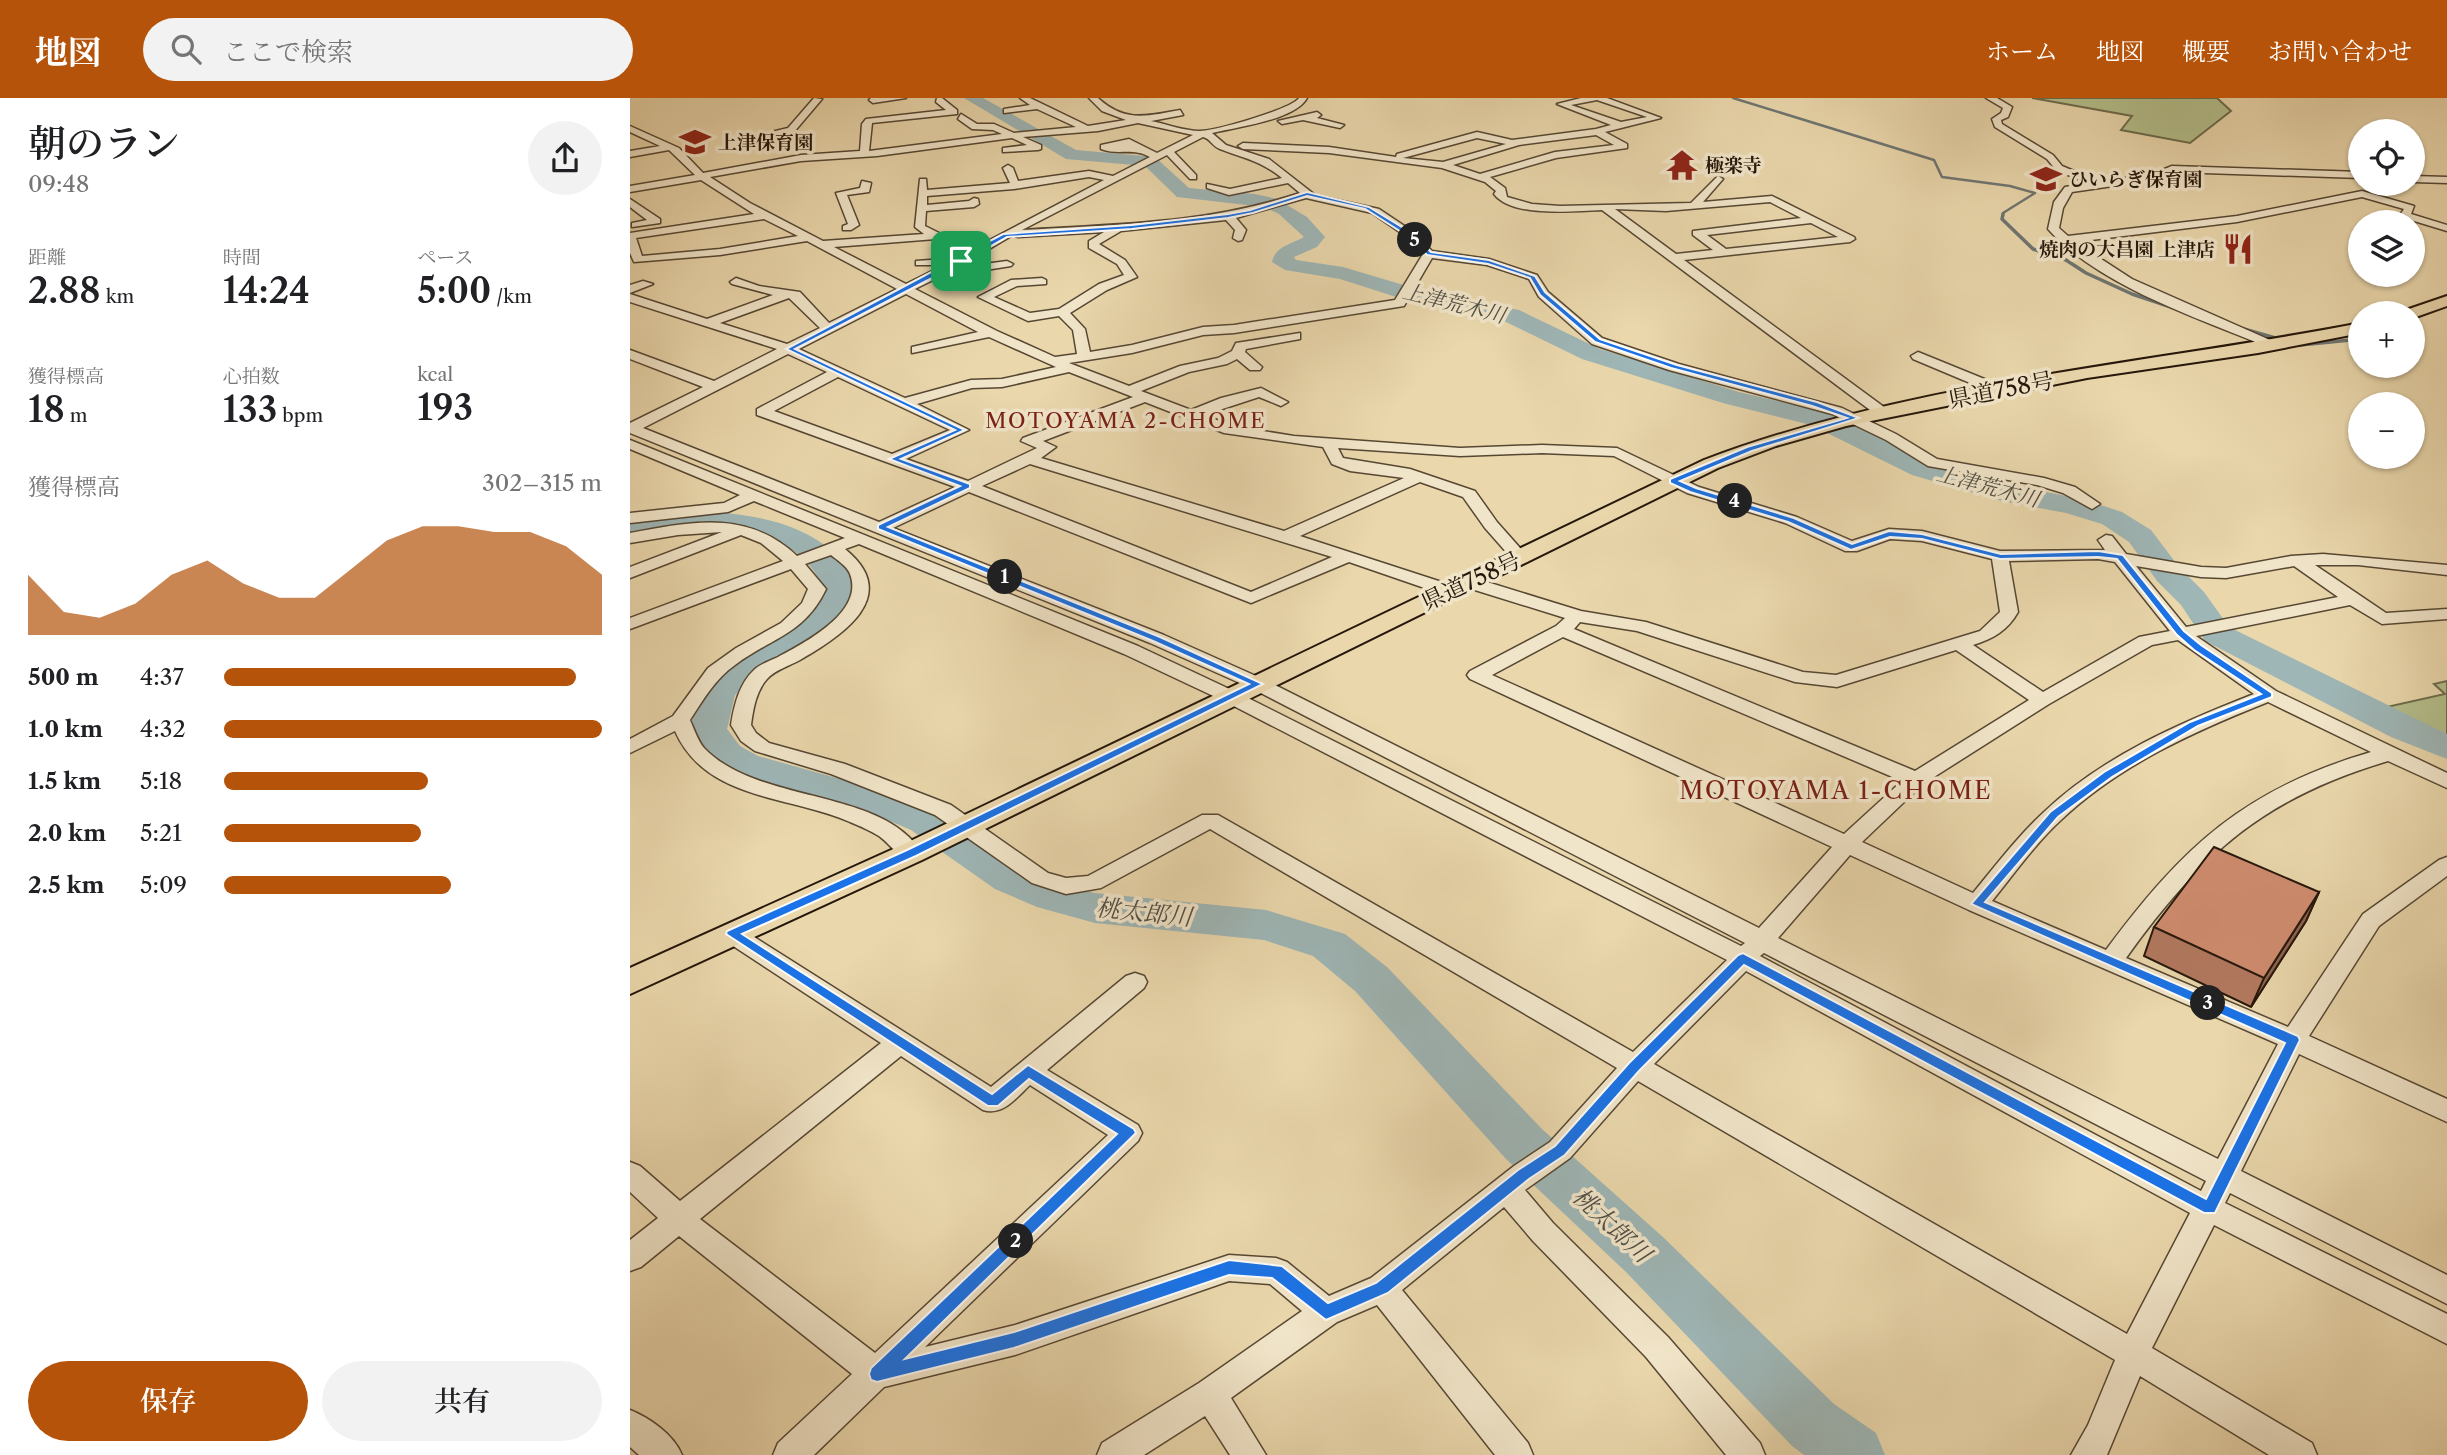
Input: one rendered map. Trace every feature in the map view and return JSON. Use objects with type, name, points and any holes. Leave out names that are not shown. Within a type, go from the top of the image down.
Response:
[{"type":"main road","points":[[2425,309],[2447,301]]},
{"type":"main road","name":"県道758号","points":[[630,982],[911,853],[1458,586],[1521,558],[1673,481],[1749,449],[1849,419],[1883,412],[2087,373],[2348,330]]},
{"type":"street","points":[[780,141],[770,135],[791,130],[819,98]]},
{"type":"street","points":[[873,100],[902,98]]},
{"type":"street","points":[[1093,98],[1103,107],[1137,121],[1220,135],[1226,144],[1231,145],[1329,150],[1443,165],[1480,177],[1497,186],[1503,199],[1510,203],[1560,209],[1693,206],[1772,199],[1850,239],[1674,258]]},
{"type":"street","points":[[1443,165],[1515,143],[1597,132],[1657,118],[1597,98],[1556,103],[1620,125]]},
{"type":"street","points":[[1990,98],[2008,107],[2005,115],[1996,119],[1998,125],[2050,158],[2059,168],[2096,183]]},
{"type":"street","points":[[1007,111],[1030,102],[1048,99]]},
{"type":"street","points":[[864,154],[869,121],[954,112],[939,100]]},
{"type":"street","points":[[1030,102],[1086,127]]},
{"type":"street","points":[[1242,113],[1259,110],[1268,105],[1300,102]]},
{"type":"street","points":[[1271,119],[1300,102]]},
{"type":"street","points":[[1092,109],[1103,107]]},
{"type":"street","points":[[1140,108],[1162,116]]},
{"type":"street","points":[[1259,110],[1285,133]]},
{"type":"street","points":[[1058,115],[1080,111]]},
{"type":"street","points":[[630,196],[656,190],[656,185],[801,158],[916,153],[1180,113]]},
{"type":"street","points":[[630,429],[1206,133],[1237,124],[1244,126],[1271,119],[1317,115]]},
{"type":"street","points":[[961,117],[975,127],[994,127],[1037,145],[1038,148],[990,152]]},
{"type":"street","points":[[1305,118],[1340,125]]},
{"type":"street","points":[[630,129],[635,134],[671,146],[702,176],[766,215],[990,333],[1053,362],[1229,430],[1294,440],[1460,452],[1595,449],[1617,452],[1693,490],[1791,520],[1851,547],[1889,534],[1922,536],[2000,556],[2098,554],[2226,573],[2298,561],[2358,560],[2447,570]]},
{"type":"street","points":[[1480,177],[1555,155],[1624,146],[1597,132]]},
{"type":"street","points":[[1206,133],[1223,147],[1266,161],[1307,194],[1375,211],[1408,233],[1429,254],[1489,262],[1532,277],[1543,294],[1597,341],[1674,367],[1815,404],[1933,463],[2039,481],[2069,490],[2092,504]]},
{"type":"street","points":[[866,136],[878,135]]},
{"type":"street","points":[[1390,159],[1477,135],[1555,155]]},
{"type":"street","points":[[630,154],[671,146]]},
{"type":"street","points":[[791,146],[801,158]]},
{"type":"street","points":[[1138,147],[1157,157]]},
{"type":"street","points":[[1168,151],[1193,177]]},
{"type":"street","points":[[1046,167],[1051,179]]},
{"type":"street","points":[[2273,344],[2137,287],[2064,240],[2053,229],[2062,194],[2068,189],[2096,183],[2154,177],[2172,169],[2348,176]]},
{"type":"street","points":[[1006,171],[1016,187]]},
{"type":"street","points":[[924,193],[1016,187],[1089,174],[1115,179]]},
{"type":"street","points":[[1211,186],[1229,192],[1291,179]]},
{"type":"street","points":[[1693,206],[1718,179]]},
{"type":"street","points":[[2425,179],[2447,180]]},
{"type":"street","points":[[920,227],[923,181]]},
{"type":"street","points":[[811,240],[838,228],[854,225],[841,192],[865,190],[866,183]]},
{"type":"street","points":[[922,208],[974,204],[975,190]]},
{"type":"street","points":[[1005,235],[1228,216],[1251,212],[1307,194]]},
{"type":"street","points":[[2064,240],[2237,219],[2362,194],[2410,208],[2409,210]]},
{"type":"street","points":[[630,196],[656,221],[630,226]]},
{"type":"street","points":[[1605,207],[1883,412]]},
{"type":"street","points":[[766,215],[630,236],[636,253],[684,245],[687,255],[811,240],[936,236]]},
{"type":"street","points":[[1228,216],[1241,230],[1238,238]]},
{"type":"street","points":[[1724,253],[1697,233],[1813,220]]},
{"type":"street","points":[[2425,223],[2447,228]]},
{"type":"street","points":[[838,228],[920,227],[959,247],[986,246]]},
{"type":"street","points":[[1042,282],[1015,282],[984,298],[1012,307],[1028,317],[1062,312],[1103,287],[1131,276],[1121,262],[1095,248],[1093,243],[1123,227]]},
{"type":"street","points":[[1053,362],[1132,349],[1203,331],[1234,329],[1400,303],[1429,254]]},
{"type":"street","points":[[920,263],[961,261]]},
{"type":"street","points":[[961,261],[967,270],[1007,264]]},
{"type":"street","points":[[736,282],[757,289],[796,295],[827,328]]},
{"type":"street","points":[[630,289],[647,284]]},
{"type":"street","points":[[707,323],[788,294]]},
{"type":"street","points":[[630,298],[789,349],[961,430],[893,459]]},
{"type":"street","points":[[1062,312],[1079,330],[1084,357]]},
{"type":"street","points":[[917,350],[990,333]]},
{"type":"street","points":[[1128,391],[1185,369],[1238,354],[1241,346],[1296,336]]},
{"type":"street","points":[[630,354],[715,386]]},
{"type":"street","points":[[1238,354],[1255,367]]},
{"type":"street","points":[[1918,356],[1999,390]]},
{"type":"street","points":[[904,403],[971,384],[1002,383],[1069,368]]},
{"type":"street","points":[[837,372],[762,412],[967,486],[1251,598],[1348,556]]},
{"type":"street","points":[[1191,415],[1226,401],[1261,392],[1280,402]]},
{"type":"street","points":[[881,527],[1029,459],[1049,447],[1028,441],[1146,397]]},
{"type":"street","points":[[630,429],[1157,639],[1258,684],[2447,1290]]},
{"type":"street","points":[[1328,441],[1337,461],[1350,467],[1419,477],[1469,494],[1491,525],[1521,558]]},
{"type":"street","points":[[630,444],[1131,650],[1233,698],[1743,958],[2209,1209],[2447,1330]]},
{"type":"street","points":[[1029,459],[1348,556],[1458,586],[1570,623],[1916,779]]},
{"type":"street","points":[[1284,537],[1419,477]]},
{"type":"street","points":[[630,518],[727,506],[755,494]]},
{"type":"street","points":[[630,538],[684,529],[740,531],[758,535],[793,562],[817,589],[813,603],[801,619],[741,651],[716,671],[680,720],[630,747]]},
{"type":"street","points":[[630,573],[740,531]]},
{"type":"street","points":[[630,624],[861,538]]},
{"type":"street","points":[[2106,540],[2187,632],[2197,648],[2269,695],[2447,781]]},
{"type":"street","points":[[833,548],[848,561],[859,576],[860,594],[849,617],[822,639],[761,674],[745,702],[741,724],[748,737],[762,747],[838,769],[943,810],[989,845],[1040,878],[1066,886],[1093,883],[1210,820],[2133,1354],[2300,1455]]},
{"type":"street","points":[[2000,556],[2009,612],[2005,619],[1986,635],[1961,645],[1837,681],[1802,678],[1640,626],[1570,623],[1477,675],[1977,904],[2293,1040],[2447,1111]]},
{"type":"street","points":[[2298,561],[2382,619],[2447,614]]},
{"type":"street","points":[[1114,1455],[1210,1395],[1326,1312],[1382,1288],[1506,1189],[1560,1150],[1634,1067],[1762,940],[1847,844],[1916,779],[2042,700],[2146,640],[2353,599]]},
{"type":"street","points":[[1961,645],[2042,700]]},
{"type":"street","points":[[1977,904],[2054,815],[2108,774],[2194,724],[2269,695]]},
{"type":"street","points":[[680,720],[684,738],[714,769],[887,829],[911,853]]},
{"type":"street","points":[[2111,961],[2160,893],[2206,845],[2252,811],[2315,778],[2391,752]]},
{"type":"street","points":[[2088,1455],[2100,1436],[2133,1354],[2293,1040],[2371,920],[2447,865]]},
{"type":"street","points":[[732,934],[993,1102],[1135,982]]},
{"type":"street","points":[[630,1258],[900,1042]]},
{"type":"street","points":[[790,1455],[1128,1133],[1028,1071]]},
{"type":"street","points":[[630,1174],[679,1219],[877,1374]]},
{"type":"street","points":[[1506,1189],[1543,1232],[1657,1347],[1748,1455]]},
{"type":"street","points":[[877,1374],[1014,1340],[1229,1268],[1276,1271],[1326,1312]]},
{"type":"street","points":[[1382,1288],[1516,1455]]},
{"type":"street","points":[[1210,1395],[1249,1455]]},
{"type":"street","points":[[630,1426],[665,1455]]},
{"type":"green space","points":[[2032,98],[2217,98],[2231,111],[2190,143],[2121,130],[2132,116]]},
{"type":"green space","points":[[2447,681],[2447,738],[2382,708],[2445,694],[2434,684]]},
{"type":"building","points":[[2214,847],[2319,892],[2264,978],[2154,927]]},
{"type":"waterway","name":"上津荒木川","points":[[972,98],[1072,155],[1149,161],[1184,193],[1255,199],[1286,210],[1315,237],[1310,243],[1284,254],[1282,262],[1292,266],[1343,273],[1423,298],[1511,315],[1591,354],[1732,398],[1820,419],[1922,469],[2002,492],[2072,505],[2112,518],[2140,536],[2168,574],[2193,599],[2217,634],[2447,748]]},
{"type":"waterway","points":[[1733,98],[1934,160],[1942,177],[2010,186],[2035,193],[2003,214]]},
{"type":"waterway","points":[[2003,214],[2002,219],[2033,249],[2066,260],[2086,273],[2132,294],[2174,308]]},
{"type":"waterway","points":[[2237,327],[2300,345],[2348,340]]},
{"type":"waterway","name":"桃太郎川","points":[[630,530],[697,521],[760,527],[802,545],[830,568],[839,588],[832,607],[814,624],[739,673],[718,693],[708,730],[727,754],[745,764],[887,805],[925,821],[1010,879],[1052,897],[1095,908],[1266,925],[1329,945],[1371,979],[1524,1144],[1645,1255],[1813,1425],[1854,1455]]},
{"type":"place","name":"上津保育園","points":[[695,142]]},
{"type":"place","name":"極楽寺","points":[[1682,165]]},
{"type":"place","name":"ひいらぎ保育園","points":[[2046,179]]},
{"type":"place","name":"焼肉の大昌園 上津店","points":[[2238,249]]},
{"type":"district","name":"MOTOYAMA 2-CHOME","points":[[1126,420]]},
{"type":"district","name":"MOTOYAMA 1-CHOME","points":[[1836,790]]},
{"type":"route","points":[[1307,194],[1367,208],[1408,233],[1429,254],[1489,262],[1532,277],[1543,294],[1597,341],[1674,367],[1815,404],[1855,418],[1769,442],[1673,481],[1693,490],[1791,520],[1851,547],[1889,534],[1922,536],[2000,556],[2098,554],[2120,557],[2180,633],[2197,648],[2269,695],[2194,724],[2108,774],[2054,815],[1977,904],[2293,1040],[2209,1209],[1743,958],[1634,1067],[1560,1150],[1524,1174],[1382,1288],[1326,1312],[1276,1271],[1229,1268],[1014,1340],[877,1374],[1128,1133],[1028,1071],[993,1102],[732,934],[911,853],[1258,684],[1157,639],[881,527],[967,486],[893,459],[961,430],[789,349],[961,261],[1005,235],[1132,227],[1228,216],[1251,212],[1307,194]]}]
